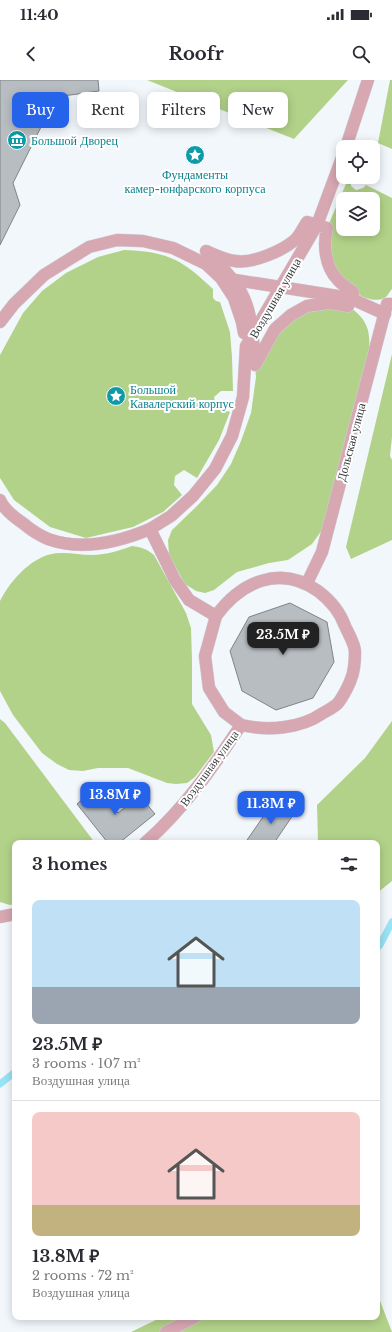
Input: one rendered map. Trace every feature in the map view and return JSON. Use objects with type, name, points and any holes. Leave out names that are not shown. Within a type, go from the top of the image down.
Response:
[{"type":"street","points":[[348,140],[368,80]]},
{"type":"street","name":"Воздушная улица","points":[[0,500],[16,519],[47,538],[65,543],[90,544],[131,537],[171,516],[193,496],[216,469],[232,436],[243,397],[246,346],[317,225],[336,174]]},
{"type":"street","points":[[0,322],[14,304],[44,276],[89,247],[117,240],[143,241],[173,248],[206,264],[227,279],[243,294],[253,335],[255,365],[275,329],[291,315],[306,306],[329,302],[348,306],[353,292],[337,280],[328,263],[324,240],[327,228],[307,222],[295,239],[283,249],[261,258],[236,262],[224,259],[206,251],[227,279],[242,322],[246,346]]},
{"type":"street","points":[[227,279],[350,298],[388,309]]},
{"type":"street","name":"Дольская улица","points":[[307,583],[322,552],[388,309]]},
{"type":"street","points":[[150,528],[176,580],[189,600],[216,616],[225,602],[240,590],[260,580],[282,578],[296,579],[307,583],[328,598],[342,618],[355,650],[351,678],[337,704],[316,718],[293,727],[255,728],[241,725]]},
{"type":"street","name":"Воздушная улица","points":[[148,840],[181,808],[209,773],[241,725],[224,712],[209,688],[205,656],[216,616]]},
{"type":"street","points":[[0,918],[12,915]]},
{"type":"street","points":[[166,1332],[189,1320]]},
{"type":"green space","points":[[147,80],[348,80],[294,139],[267,128],[288,128],[288,92],[228,92],[228,113],[220,109],[220,92],[177,92]]},
{"type":"green space","points":[[390,80],[392,80],[392,149],[380,144],[380,140],[379,140]]},
{"type":"green space","points":[[346,184],[351,184],[351,186],[356,190],[363,188],[366,185],[380,192],[343,192]]},
{"type":"green space","points":[[380,192],[392,198],[392,289],[386,297],[374,300],[353,292],[337,280],[327,228],[336,207],[336,236],[380,236]]},
{"type":"green space","points":[[124,250],[149,252],[180,262],[213,289],[213,298],[220,302],[230,332],[233,391],[221,391],[214,397],[216,407],[230,412],[219,440],[197,478],[184,470],[175,476],[174,485],[182,495],[163,512],[133,527],[86,538],[50,527],[14,500],[0,478],[0,355],[23,313],[42,291],[66,273],[98,257]]},
{"type":"green space","points":[[348,306],[359,315],[366,325],[369,336],[369,351],[322,530],[312,544],[288,560],[269,563],[237,572],[214,590],[205,593],[196,591],[185,584],[169,555],[168,540],[172,530],[217,485],[231,464],[251,413],[256,377],[255,365],[291,315]]},
{"type":"green space","points":[[392,354],[392,437],[390,456],[392,460],[392,540],[351,559],[346,547]]},
{"type":"green space","points":[[132,546],[149,551],[154,555],[186,613],[191,628],[192,704],[211,735],[214,752],[195,777],[187,783],[167,783],[128,768],[98,768],[83,771],[69,770],[57,764],[42,753],[13,715],[0,691],[0,601],[18,576],[34,562],[53,554],[63,553],[98,555]]},
{"type":"green space","points":[[0,719],[5,723],[93,840],[12,840],[12,905],[0,902]]},
{"type":"green space","points":[[392,721],[392,881],[380,891],[380,840],[318,840],[317,805],[365,758]]},
{"type":"green space","points":[[380,1301],[392,1332],[131,1332],[156,1320],[380,1320]]},
{"type":"building","name":"Большой Дворец","points":[[0,80],[98,80],[99,91],[77,92],[77,94],[69,95],[69,92],[12,92],[12,128],[40,128],[13,183],[20,205],[0,245]]},
{"type":"building","points":[[290,603],[327,622],[334,662],[313,698],[276,710],[242,691],[230,651],[249,617]]},
{"type":"building","points":[[97,787],[118,813],[140,796],[155,814],[123,840],[106,840],[77,804]]},
{"type":"building","points":[[274,801],[293,815],[276,840],[247,840]]},
{"type":"waterway","points":[[380,945],[392,922]]},
{"type":"waterway","points":[[0,1084],[12,1074]]},
{"type":"place","name":"Большой Дворец","points":[[17,140]]},
{"type":"place","name":"Фундаменты камер-юнфарского корпуса","points":[[195,155]]},
{"type":"place","name":"Большой Кавалерский корпус","points":[[116,396]]}]
